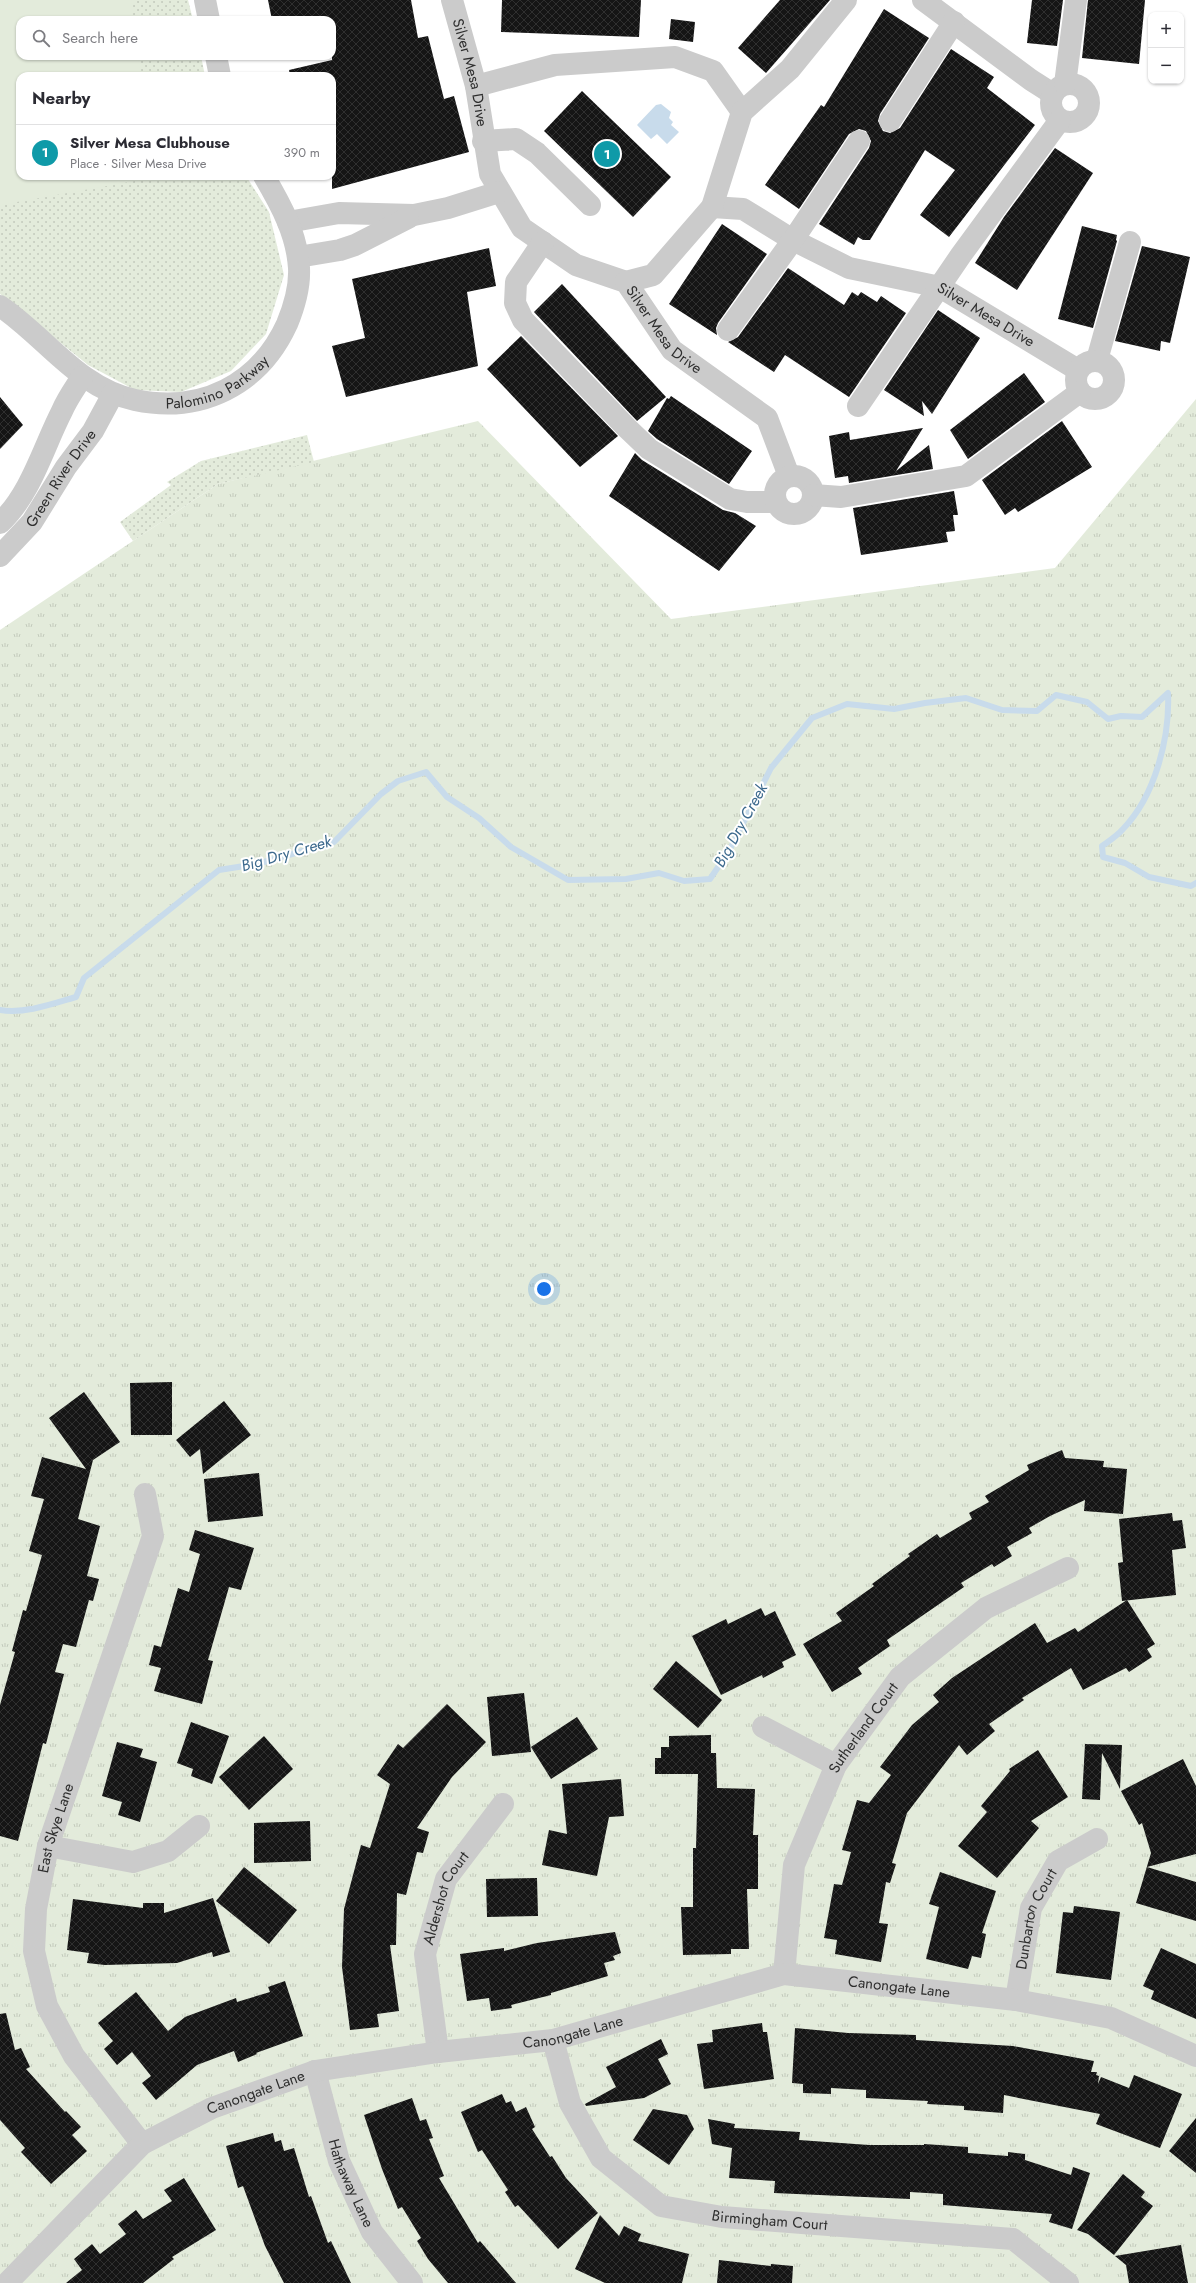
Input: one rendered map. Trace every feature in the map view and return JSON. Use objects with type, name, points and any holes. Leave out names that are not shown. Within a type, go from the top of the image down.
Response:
[{"type":"street","points":[[205,0],[208,16]]},
{"type":"street","name":"Silver Mesa Drive","points":[[452,0],[476,86],[483,141],[490,174],[499,192],[522,228],[576,265],[626,282],[672,350],[767,418],[789,476]]},
{"type":"street","points":[[626,282],[653,275],[712,207],[742,112],[790,69],[846,0]]},
{"type":"street","points":[[924,0],[1031,80],[1059,89],[1072,84],[1081,87],[1086,93],[1089,106],[1084,116],[1078,121],[1068,122],[1060,120],[1052,110],[1059,89],[1076,0]]},
{"type":"street","points":[[890,121],[954,22]]},
{"type":"street","points":[[476,86],[555,65],[675,57],[713,71],[742,112]]},
{"type":"street","points":[[217,60],[219,72]]},
{"type":"street","points":[[858,406],[940,287],[1060,120]]},
{"type":"street","points":[[483,141],[516,139],[537,153],[590,205]]},
{"type":"street","points":[[728,330],[793,240],[859,141]]},
{"type":"street","name":"Palomino Parkway","points":[[0,306],[27,327],[82,377],[113,394],[135,400],[177,402],[199,400],[222,392],[242,381],[258,368],[281,337],[296,296],[299,276],[298,257],[288,222],[266,180]]},
{"type":"street","points":[[288,222],[339,214],[414,215],[448,208],[499,192]]},
{"type":"street","name":"Silver Mesa Drive","points":[[712,207],[743,209],[793,240],[849,268],[940,287],[1078,370]]},
{"type":"street","points":[[298,257],[340,250],[355,245],[414,215]]},
{"type":"street","points":[[543,242],[516,282],[515,303],[523,320],[649,449],[730,499],[747,502],[776,502]]},
{"type":"street","points":[[1097,360],[1130,242]]},
{"type":"street","points":[[1097,360],[1106,364],[1111,370],[1114,378],[1109,393],[1097,399],[1086,397],[1080,392],[1076,380],[1078,370],[1083,364],[1097,360]]},
{"type":"street","name":"Green River Drive","points":[[0,523],[20,497],[42,458],[62,410],[82,377]]},
{"type":"street","points":[[813,495],[841,496],[966,476],[1080,392]]},
{"type":"street","name":"Green River Drive","points":[[0,556],[32,522],[66,468],[93,430],[113,394]]},
{"type":"street","points":[[789,476],[796,476],[805,479],[810,485],[813,495],[807,508],[796,514],[784,512],[776,502],[774,495],[776,486],[782,479],[789,476]]},
{"type":"street","name":"East Skye Lane","points":[[142,2144],[74,2056],[47,2006],[34,1952],[36,1909],[48,1846],[153,1536],[145,1494]]},
{"type":"street","name":"Sutherland Court","points":[[784,1974],[794,1865],[836,1765],[900,1677],[986,1608],[1068,1568]]},
{"type":"street","points":[[763,1727],[836,1765]]},
{"type":"street","name":"Aldershot Court","points":[[438,2052],[425,1954],[446,1880],[503,1804]]},
{"type":"street","points":[[48,1846],[132,1862],[168,1851],[199,1826]]},
{"type":"street","name":"Dunbarton Court","points":[[1016,2000],[1031,1908],[1058,1861],[1097,1839]]},
{"type":"street","name":"Canongate Lane","points":[[7,2283],[142,2144],[212,2108],[315,2070],[438,2052],[553,2040],[784,1974],[1016,2000],[1111,2018],[1196,2056]]},
{"type":"street","name":"Birmingham Court","points":[[553,2040],[570,2103],[601,2158],[661,2206],[722,2217],[1013,2239],[1068,2283]]},
{"type":"street","name":"Hathaway Lane","points":[[315,2070],[339,2161],[372,2232],[412,2283]]},
{"type":"green space","points":[[0,0],[188,0],[192,16],[16,16],[16,60],[202,60],[204,72],[16,72],[16,180],[249,180],[269,212],[284,275],[266,334],[231,371],[181,392],[135,390],[88,365],[0,294]]},
{"type":"green space","points":[[0,0],[131,0],[133,16],[16,16],[16,60],[139,60],[140,72],[16,72],[16,180],[140,180],[0,205]]},
{"type":"green space","points":[[1196,399],[1196,2283],[0,2283],[0,630],[218,484],[478,421],[671,619],[1055,568]]},
{"type":"green space","points":[[307,435],[314,462],[218,484],[133,541],[120,522],[171,485],[167,482],[201,461]]},
{"type":"water","points":[[661,104],[671,112],[669,118],[673,122],[671,125],[679,132],[667,144],[657,134],[651,139],[637,125],[656,105]]},
{"type":"building","points":[[268,0],[411,0],[418,38],[428,36],[444,99],[454,96],[469,152],[332,189],[332,180],[336,180],[336,72],[289,72],[289,70],[336,60],[336,16],[271,16]]},
{"type":"building","points":[[502,0],[641,0],[639,37],[501,32]]},
{"type":"building","points":[[780,0],[830,0],[766,73],[738,48]]},
{"type":"building","points":[[1032,0],[1063,0],[1057,46],[1027,43]]},
{"type":"building","points":[[1088,0],[1145,0],[1139,64],[1082,58]]},
{"type":"building","points":[[884,9],[929,38],[880,114],[878,121],[883,131],[890,133],[900,128],[951,49],[994,77],[987,88],[1035,125],[949,237],[920,215],[955,170],[925,150],[870,240],[863,240],[858,237],[854,245],[819,224],[869,148],[871,141],[866,131],[859,129],[849,134],[799,209],[765,185],[821,105],[824,107]]},
{"type":"building","points":[[671,19],[695,22],[693,42],[669,39]]},
{"type":"building","points":[[582,91],[671,177],[633,217],[544,131]]},
{"type":"building","points":[[1055,148],[1093,173],[1017,290],[975,263],[1004,217]]},
{"type":"building","points":[[722,224],[767,254],[718,323],[716,328],[717,335],[669,304]]},
{"type":"building","points":[[1082,226],[1117,235],[1117,241],[1093,328],[1058,319]]},
{"type":"building","points":[[1142,246],[1190,257],[1170,343],[1161,341],[1160,351],[1115,341]]},
{"type":"building","points":[[489,248],[496,286],[467,292],[478,366],[346,397],[332,346],[365,338],[352,279]]},
{"type":"building","points":[[788,268],[844,305],[852,292],[858,296],[861,292],[877,302],[881,296],[906,313],[849,397],[785,355],[774,372],[728,342],[738,337]]},
{"type":"building","points":[[562,284],[666,397],[637,421],[534,312]]},
{"type":"building","points":[[938,310],[980,338],[932,414],[922,401],[924,416],[884,390]]},
{"type":"building","points":[[521,336],[618,436],[580,467],[487,369]]},
{"type":"building","points":[[1024,373],[1045,402],[968,459],[950,430]]},
{"type":"building","points":[[671,396],[752,451],[729,484],[657,439],[648,431],[667,398],[669,399]]},
{"type":"building","points":[[0,397],[23,425],[0,449]]},
{"type":"building","points":[[1062,421],[1092,467],[1018,512],[1015,508],[1005,515],[982,480]]},
{"type":"building","points":[[923,428],[896,471],[929,445],[933,469],[849,483],[848,476],[835,478],[829,436],[849,432],[850,440]]},
{"type":"building","points":[[635,453],[642,460],[723,510],[735,513],[756,526],[719,571],[609,496]]},
{"type":"building","points":[[954,491],[958,515],[953,515],[955,531],[946,532],[948,542],[861,555],[853,508]]},
{"type":"building","points":[[172,1382],[172,1435],[131,1435],[130,1383]]},
{"type":"building","points":[[84,1392],[120,1442],[93,1460],[78,1519],[100,1526],[87,1576],[99,1579],[93,1601],[89,1600],[76,1647],[63,1644],[55,1672],[64,1674],[46,1744],[43,1743],[18,1841],[0,1836],[0,1705],[15,1652],[12,1651],[23,1610],[26,1611],[42,1555],[29,1551],[44,1499],[31,1496],[42,1457],[86,1469],[49,1418]]},
{"type":"building","points":[[224,1401],[251,1435],[203,1474],[200,1449],[190,1457],[176,1440]]},
{"type":"building","points":[[1062,1450],[1065,1458],[1104,1461],[1103,1467],[1127,1469],[1123,1514],[1084,1511],[1085,1500],[1050,1516],[1029,1528],[1032,1533],[1007,1547],[1012,1556],[994,1567],[992,1564],[961,1583],[964,1587],[887,1640],[890,1646],[858,1668],[862,1674],[832,1692],[803,1644],[842,1621],[836,1613],[874,1586],[872,1584],[910,1556],[908,1554],[937,1534],[940,1538],[972,1519],[969,1513],[989,1502],[985,1496],[1029,1470],[1027,1465]]},
{"type":"building","points":[[259,1473],[263,1516],[208,1522],[204,1479]]},
{"type":"building","points":[[1172,1513],[1173,1521],[1182,1520],[1186,1548],[1172,1550],[1176,1595],[1122,1601],[1118,1563],[1123,1562],[1119,1519]]},
{"type":"building","points":[[195,1530],[254,1548],[241,1590],[229,1587],[208,1660],[213,1661],[202,1704],[154,1691],[161,1668],[149,1665],[154,1645],[161,1647],[178,1588],[189,1592],[200,1554],[189,1550]]},
{"type":"building","points":[[1127,1600],[1155,1644],[1147,1649],[1152,1657],[1129,1672],[1126,1668],[1083,1690],[1071,1668],[1022,1698],[1024,1700],[989,1724],[995,1731],[967,1755],[959,1745],[907,1813],[892,1863],[896,1864],[890,1883],[886,1882],[879,1923],[888,1924],[881,1962],[835,1954],[837,1940],[824,1938],[834,1884],[842,1885],[851,1852],[842,1850],[857,1800],[869,1803],[891,1775],[880,1767],[912,1725],[939,1702],[933,1695],[952,1678],[1035,1623],[1047,1643],[1075,1628],[1078,1632]]},
{"type":"building","points":[[761,1608],[765,1616],[775,1611],[796,1655],[782,1662],[784,1667],[763,1678],[762,1675],[721,1695],[692,1636],[726,1619],[728,1624]]},
{"type":"building","points":[[676,1661],[722,1700],[698,1728],[653,1689]]},
{"type":"building","points":[[524,1693],[531,1752],[492,1756],[487,1697]]},
{"type":"building","points":[[447,1704],[486,1742],[452,1777],[417,1828],[429,1832],[423,1853],[417,1852],[406,1895],[397,1893],[396,1945],[390,1945],[399,2011],[377,2014],[379,2027],[350,2030],[342,1967],[344,1909],[361,1845],[370,1848],[390,1784],[377,1775],[398,1744],[403,1748]]},
{"type":"building","points":[[577,1717],[598,1749],[551,1779],[531,1747]]},
{"type":"building","points":[[191,1722],[229,1736],[212,1784],[191,1776],[193,1769],[177,1763]]},
{"type":"building","points":[[711,1735],[711,1753],[716,1753],[717,1788],[755,1789],[753,1835],[758,1835],[758,1889],[747,1889],[749,1949],[731,1949],[731,1954],[683,1955],[681,1907],[693,1907],[693,1848],[696,1848],[698,1774],[655,1774],[655,1758],[661,1758],[661,1747],[669,1747],[669,1736]]},
{"type":"building","points":[[264,1736],[293,1769],[249,1810],[219,1777]]},
{"type":"building","points":[[117,1742],[143,1749],[140,1757],[157,1762],[140,1822],[118,1815],[122,1802],[102,1796]]},
{"type":"building","points":[[1085,1744],[1122,1745],[1120,1789],[1102,1753],[1100,1800],[1082,1799]]},
{"type":"building","points":[[1038,1750],[1068,1797],[1031,1821],[1039,1828],[997,1878],[958,1846],[987,1812],[981,1806],[1010,1771],[1009,1769]]},
{"type":"building","points":[[1183,1759],[1196,1786],[1196,1854],[1147,1867],[1196,1882],[1196,1921],[1136,1903],[1151,1853],[1142,1823],[1139,1825],[1121,1791]]},
{"type":"building","points":[[621,1779],[624,1816],[609,1817],[597,1876],[542,1865],[549,1830],[567,1834],[562,1784]]},
{"type":"building","points":[[310,1821],[311,1861],[254,1863],[254,1823]]},
{"type":"building","points":[[244,1867],[297,1910],[269,1944],[216,1901]]},
{"type":"building","points":[[940,1872],[996,1891],[982,1933],[986,1934],[981,1958],[972,1956],[968,1969],[926,1959],[939,1907],[929,1904]]},
{"type":"building","points":[[537,1878],[538,1916],[487,1917],[486,1879]]},
{"type":"building","points":[[213,1898],[230,1952],[213,1957],[212,1952],[177,1963],[105,1965],[87,1963],[89,1953],[67,1950],[73,1899],[143,1908],[143,1903],[164,1903],[164,1913]]},
{"type":"building","points":[[1074,1906],[1120,1912],[1111,1980],[1056,1973],[1063,1912],[1073,1913]]},
{"type":"building","points":[[615,1932],[621,1953],[613,1956],[615,1960],[604,1963],[608,1976],[551,1993],[551,1995],[511,2005],[512,2008],[491,2011],[489,1998],[467,2001],[460,1954],[504,1948],[504,1951],[537,1943]]},
{"type":"building","points":[[1161,1948],[1196,1964],[1196,2019],[1151,1999],[1154,1991],[1143,1986]]},
{"type":"building","points":[[285,1981],[303,2036],[256,2053],[257,2054],[238,2062],[234,2051],[197,2065],[156,2100],[142,2083],[151,2076],[132,2052],[117,2065],[104,2049],[113,2041],[98,2023],[136,1992],[168,2031],[185,2017],[236,1998],[237,2002],[270,1992],[268,1987]]},
{"type":"building","points":[[6,2013],[15,2050],[21,2048],[30,2067],[26,2069],[65,2112],[66,2111],[81,2127],[72,2135],[87,2151],[51,2184],[21,2152],[25,2148],[0,2120],[0,2014]]},
{"type":"building","points":[[762,2023],[763,2032],[767,2032],[774,2079],[704,2089],[697,2044],[713,2042],[712,2030]]},
{"type":"building","points":[[795,2028],[848,2033],[916,2035],[916,2040],[1013,2046],[1094,2061],[1091,2072],[1097,2072],[1096,2075],[1099,2076],[1098,2084],[1101,2077],[1129,2088],[1134,2075],[1182,2094],[1160,2148],[1096,2124],[1100,2114],[1004,2095],[1003,2113],[964,2110],[964,2106],[927,2104],[928,2101],[866,2098],[866,2090],[831,2088],[831,2094],[803,2093],[803,2084],[792,2083]]},
{"type":"building","points":[[661,2039],[668,2054],[658,2059],[671,2084],[644,2098],[586,2106],[585,2104],[616,2087],[606,2067]]},
{"type":"building","points":[[502,2094],[506,2103],[511,2101],[516,2112],[526,2107],[535,2127],[532,2129],[550,2157],[552,2156],[566,2178],[598,2213],[558,2249],[518,2205],[515,2207],[505,2192],[508,2190],[482,2150],[478,2152],[461,2112]]},
{"type":"building","points":[[412,2098],[420,2121],[426,2119],[433,2138],[429,2139],[444,2176],[439,2178],[478,2243],[480,2241],[516,2283],[448,2283],[428,2259],[417,2241],[421,2238],[402,2207],[398,2209],[382,2169],[364,2115]]},
{"type":"building","points":[[653,2109],[687,2115],[694,2129],[669,2165],[633,2140]]},
{"type":"building","points":[[1196,2118],[1196,2173],[1169,2151]]},
{"type":"building","points":[[708,2119],[735,2124],[734,2128],[800,2132],[799,2140],[869,2145],[924,2144],[968,2147],[968,2153],[1008,2156],[1008,2152],[1025,2154],[1025,2160],[1071,2175],[1073,2167],[1090,2173],[1072,2229],[1049,2222],[1052,2214],[943,2205],[943,2194],[910,2192],[910,2199],[774,2193],[775,2181],[729,2178],[732,2148],[712,2144]]},
{"type":"building","points":[[273,2133],[275,2142],[281,2140],[284,2151],[294,2148],[309,2197],[311,2196],[328,2243],[331,2241],[351,2283],[284,2283],[265,2246],[243,2186],[238,2188],[226,2146]]},
{"type":"building","points":[[1123,2174],[1145,2192],[1141,2197],[1153,2206],[1114,2255],[1088,2234],[1077,2230]]},
{"type":"building","points":[[184,2178],[216,2230],[172,2257],[174,2259],[143,2283],[66,2283],[82,2270],[74,2259],[92,2244],[100,2254],[126,2234],[118,2224],[136,2210],[143,2219],[172,2201],[164,2190]]},
{"type":"building","points":[[600,2215],[619,2236],[624,2226],[641,2234],[638,2241],[689,2254],[682,2283],[605,2283],[575,2269]]},
{"type":"building","points":[[1181,2245],[1188,2283],[1129,2283],[1126,2265],[1115,2256]]},
{"type":"building","points":[[719,2260],[771,2266],[771,2264],[793,2266],[792,2283],[717,2283]]},
{"type":"waterway","name":"Big Dry Creek","points":[[0,1010],[19,1011],[76,997],[84,978],[219,870],[257,864],[334,842],[381,794],[398,781],[426,772],[447,797],[479,818],[511,847],[568,880],[626,879],[659,873],[684,881],[710,879],[729,851],[771,768],[812,718],[847,704],[894,709],[925,703],[966,698],[1002,710],[1037,711],[1056,695],[1087,702],[1108,719],[1121,716],[1142,717],[1168,693],[1168,710],[1163,747],[1152,783],[1134,816],[1118,834],[1102,846],[1103,857],[1125,863],[1149,877],[1191,886],[1196,883]]},
{"type":"place","name":"Silver Mesa Clubhouse","points":[[607,154]]}]
